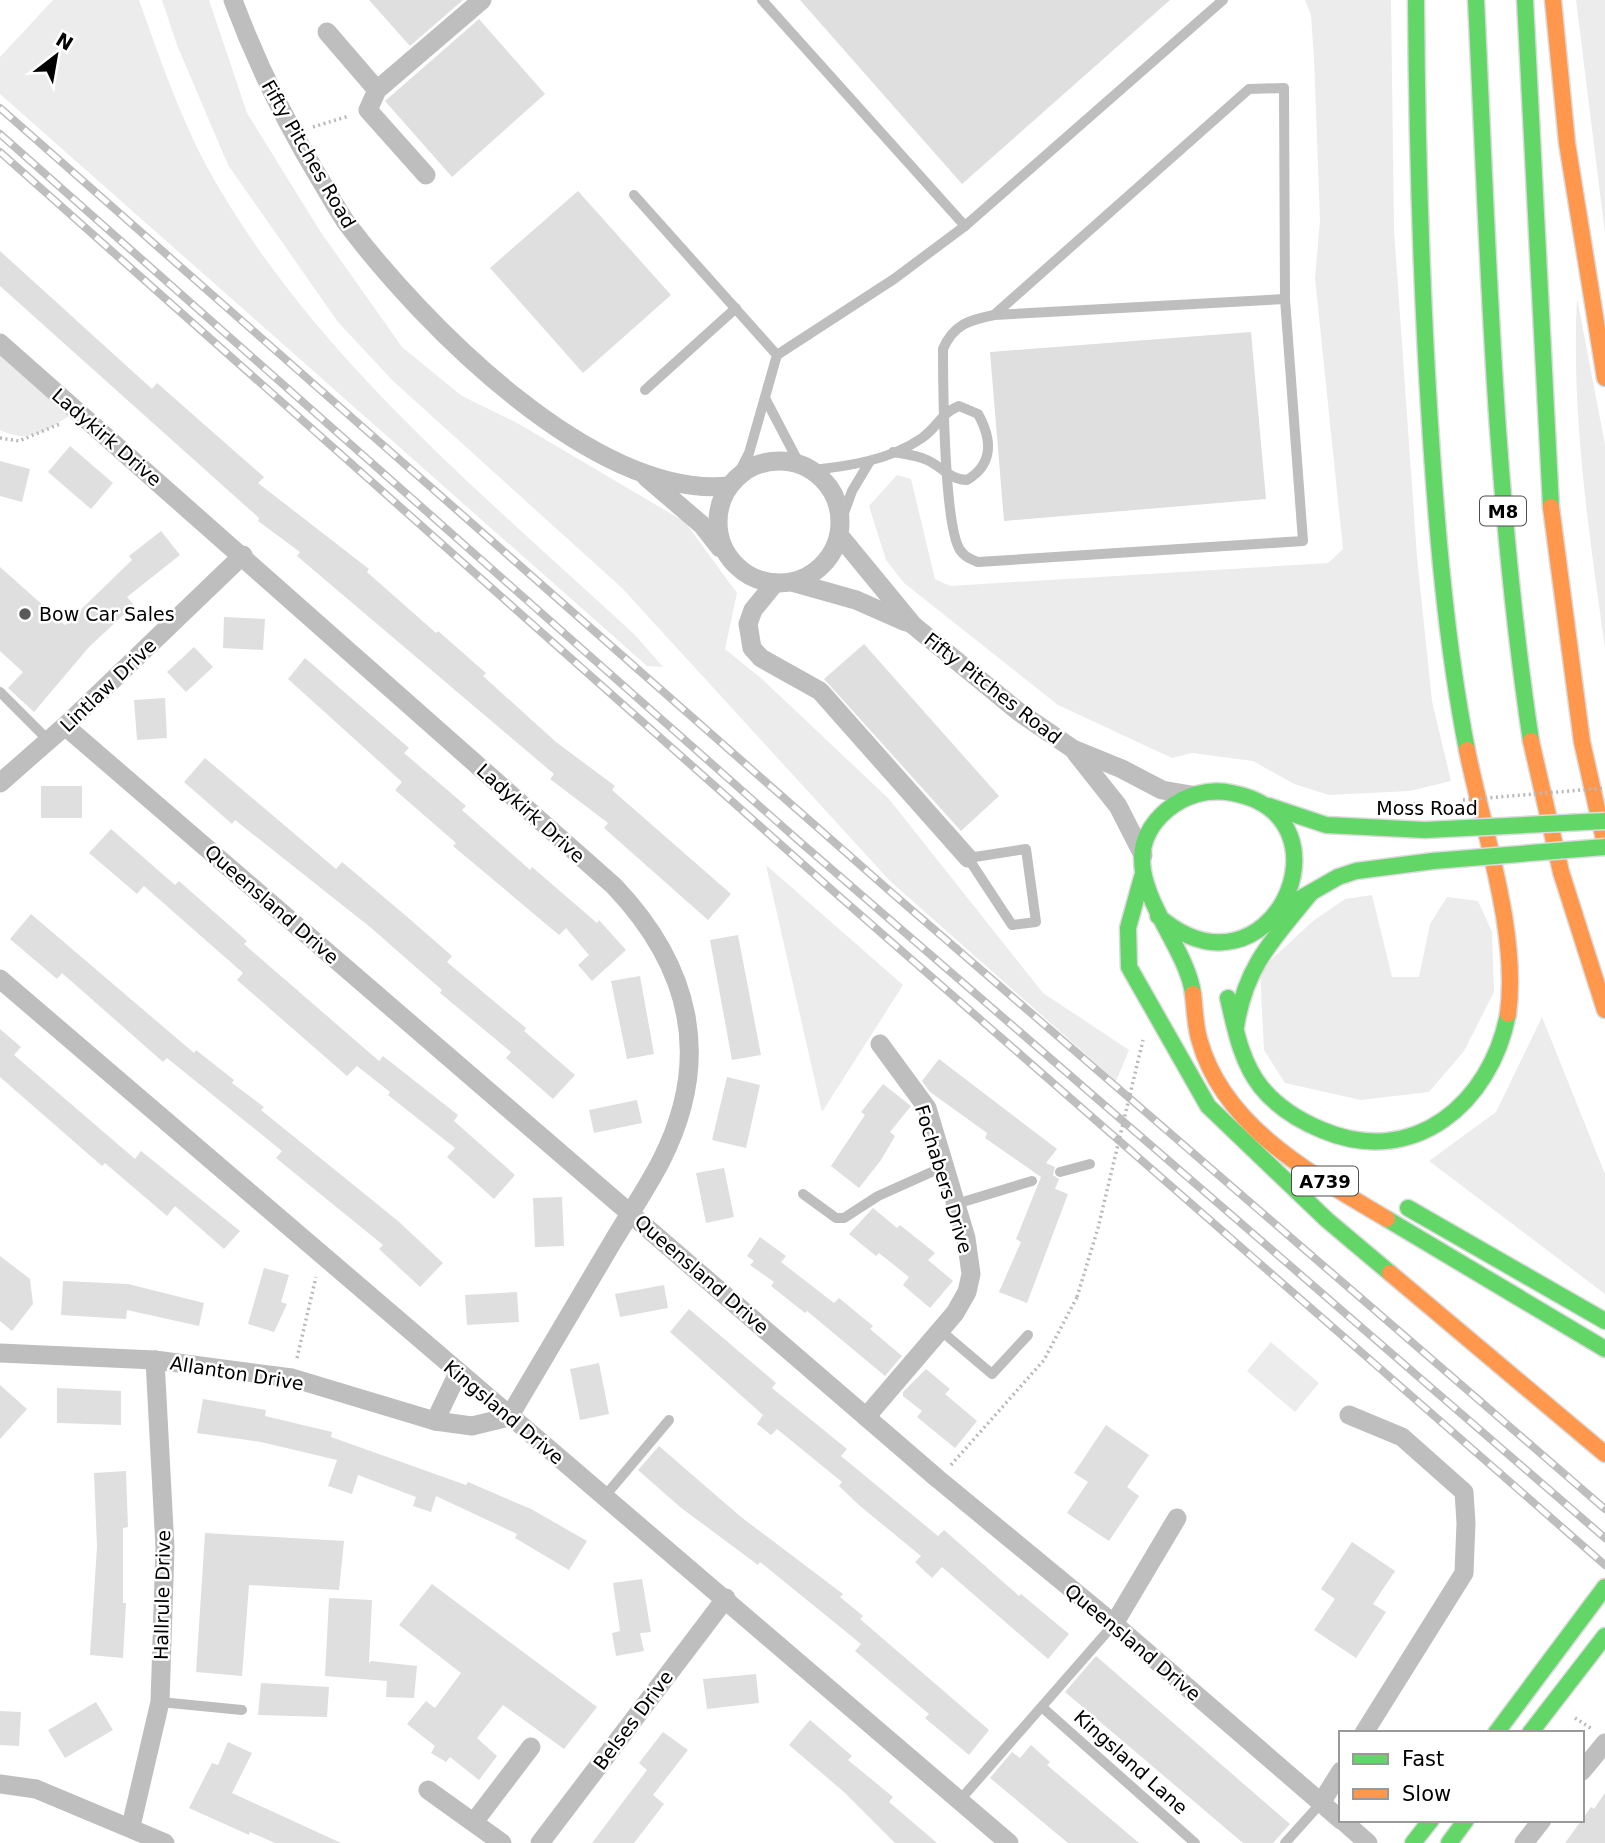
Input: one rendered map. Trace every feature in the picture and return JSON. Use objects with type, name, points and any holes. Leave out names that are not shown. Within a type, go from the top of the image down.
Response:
[{"type":"main road","points":[[1228,999],[1247,1067],[1261,1088],[1282,1108],[1316,1130],[1369,1143],[1415,1136],[1440,1124],[1463,1107],[1493,1063],[1509,1006],[1508,957],[1503,921],[1464,735],[1443,587],[1423,297],[1416,0]]},
{"type":"main road","name":"M8","points":[[1476,0],[1498,443],[1516,642],[1534,760],[1561,872],[1605,1010]]},
{"type":"main road","name":"M8","points":[[1525,0],[1551,514],[1582,742],[1605,845]]},
{"type":"main road","points":[[1553,0],[1567,144],[1605,378]]},
{"type":"main road","points":[[1280,910],[1293,888],[1296,870],[1292,846],[1274,814],[1255,800],[1223,791],[1191,795],[1159,819],[1147,839],[1143,855],[1142,877],[1129,919],[1126,961],[1134,980],[1208,1106],[1326,1220],[1605,1454]]},
{"type":"main road","name":"Moss Road","points":[[1255,800],[1295,820],[1323,826],[1425,831],[1605,821]]},
{"type":"main road","points":[[1142,877],[1158,916],[1176,932],[1196,941],[1220,945],[1242,938],[1280,910],[1338,877],[1356,871],[1605,845]]},
{"type":"main road","points":[[1236,1029],[1238,999],[1257,956],[1311,894]]},
{"type":"main road","name":"A739","points":[[1158,916],[1189,973],[1195,998],[1197,1033],[1209,1064],[1233,1102],[1269,1142],[1329,1184],[1605,1349]]},
{"type":"main road","points":[[1260,927],[1235,975],[1228,999],[1226,1023],[1231,1059],[1246,1088],[1282,1127]]},
{"type":"main road","points":[[1396,1201],[1605,1321]]},
{"type":"main road","points":[[1497,1731],[1602,1590]]},
{"type":"main road","points":[[1531,1731],[1605,1636]]},
{"type":"main road","points":[[1413,1843],[1429,1822]]},
{"type":"main road","points":[[1453,1842],[1465,1822]]},
{"type":"street","name":"Fifty Pitches Road","points":[[233,0],[256,63],[293,134],[347,224],[436,326],[496,383],[589,446],[639,472],[702,525],[737,566]]},
{"type":"street","points":[[426,175],[368,110],[377,90],[482,0]]},
{"type":"street","points":[[327,32],[377,90]]},
{"type":"street","name":"Ladykirk Drive","points":[[0,343],[243,555],[614,886],[657,939],[684,1000],[690,1031],[689,1070],[675,1128],[661,1161],[509,1417]]},
{"type":"street","points":[[753,610],[783,582],[810,575],[825,562],[839,530],[837,501],[824,480],[806,467],[779,460],[755,464],[732,481],[718,511],[718,529],[750,586],[753,610],[749,635],[755,653],[820,691],[968,858]]},
{"type":"street","name":"Fifty Pitches Road","points":[[639,472],[688,485],[732,481]]},
{"type":"street","name":"Fifty Pitches Road","points":[[839,530],[914,625],[1019,712],[1073,749],[1122,769],[1162,790],[1191,795]]},
{"type":"street","name":"Lintlaw Drive","points":[[0,783],[65,726],[243,555]]},
{"type":"street","points":[[737,566],[783,582]]},
{"type":"street","name":"Fifty Pitches Road","points":[[783,582],[856,600],[914,625]]},
{"type":"street","name":"Queensland Drive","points":[[65,726],[938,1479],[1114,1624],[1339,1818]]},
{"type":"street","name":"Fifty Pitches Road","points":[[1073,749],[1118,806],[1143,855]]},
{"type":"street","name":"Kingsland Drive","points":[[0,979],[1010,1843]]},
{"type":"street","name":"Fochabers Drive","points":[[866,1417],[940,1330],[967,1292],[971,1274],[966,1238],[928,1108],[880,1044]]},
{"type":"street","name":"Allanton Drive","points":[[0,1353],[155,1360],[292,1378],[435,1421],[472,1426],[509,1417]]},
{"type":"street","name":"Hallrule Drive","points":[[131,1826],[160,1702],[165,1548],[155,1360]]},
{"type":"street","points":[[435,1421],[458,1373]]},
{"type":"street","points":[[1349,1415],[1402,1437],[1464,1492],[1466,1523],[1464,1573],[1365,1731]]},
{"type":"street","points":[[1114,1624],[1177,1518]]},
{"type":"street","name":"Belses Drive","points":[[540,1843],[726,1598]]},
{"type":"street","points":[[1584,1767],[1600,1737]]},
{"type":"street","points":[[474,1822],[531,1747]]},
{"type":"street","points":[[1321,1803],[1339,1774]]},
{"type":"street","points":[[0,1784],[36,1789],[131,1826],[165,1843]]},
{"type":"street","points":[[428,1790],[502,1843]]},
{"type":"street","name":"Queensland Drive","points":[[1343,1822],[1368,1843]]},
{"type":"street","points":[[1431,1822],[1453,1842]]},
{"type":"street","points":[[1524,1843],[1540,1822]]},
{"type":"lane","points":[[762,0],[965,226]]},
{"type":"lane","points":[[732,481],[749,453],[777,355],[894,279],[965,226],[1223,0]]},
{"type":"lane","points":[[994,315],[1249,89],[1284,89],[1285,299],[1303,541],[978,562],[967,558],[954,537],[948,475],[943,349],[948,337],[959,326],[971,320],[994,315],[1285,299]]},
{"type":"lane","points":[[634,195],[777,355]]},
{"type":"lane","points":[[645,390],[736,309]]},
{"type":"lane","points":[[765,398],[806,467],[870,461],[893,452],[925,436],[944,413],[959,406],[970,408],[978,414],[988,439],[988,458],[977,474],[962,480],[948,475],[930,461],[893,452]]},
{"type":"lane","points":[[839,530],[852,491],[870,461]]},
{"type":"lane","points":[[0,692],[49,741]]},
{"type":"lane","points":[[1026,849],[1036,922],[1012,925],[968,858],[1026,849]]},
{"type":"lane","points":[[1060,1172],[1090,1164]]},
{"type":"lane","points":[[803,1194],[836,1218],[844,1219],[878,1196],[945,1166]]},
{"type":"lane","points":[[956,1203],[1032,1181]]},
{"type":"lane","points":[[940,1330],[992,1374],[1028,1335]]},
{"type":"lane","points":[[605,1496],[669,1420]]},
{"type":"lane","points":[[960,1800],[1114,1624]]},
{"type":"lane","points":[[160,1702],[242,1710]]},
{"type":"lane","name":"Kingsland Lane","points":[[1043,1708],[1195,1843]]},
{"type":"lane","points":[[1285,1843],[1321,1803]]},
{"type":"path","points":[[293,134],[368,110]]},
{"type":"path","points":[[0,438],[19,442],[59,425],[77,410]]},
{"type":"path","points":[[1458,800],[1605,788]]},
{"type":"path","points":[[1391,806],[1431,802]]},
{"type":"path","points":[[938,1479],[1044,1360],[1077,1297],[1098,1228],[1143,1040]]},
{"type":"path","points":[[292,1378],[321,1254]]},
{"type":"path","points":[[1552,1703],[1600,1737]]},
{"type":"shaded area","points":[[53,0],[139,0],[178,106],[207,167],[249,235],[296,299],[347,360],[402,418],[635,635],[663,667],[647,666],[0,94],[0,57]]},
{"type":"shaded area","points":[[162,0],[209,0],[247,113],[320,231],[402,347],[462,396],[519,424],[685,522],[737,593],[725,649],[762,679],[889,799],[1043,993],[1129,1050],[1116,1081],[890,881],[622,588],[393,381],[338,322],[228,165],[177,45]]},
{"type":"shaded area","points":[[1305,0],[1391,0],[1394,230],[1417,557],[1432,701],[1451,781],[1410,791],[1329,795],[1294,784],[1253,761],[1192,753],[1172,758],[1058,705],[904,583],[886,560],[869,506],[897,475],[911,479],[935,579],[950,586],[1328,563],[1343,549],[1315,278],[1320,220],[1314,58],[1311,15]]},
{"type":"shaded area","points":[[1576,0],[1605,0],[1605,233]]},
{"type":"shaded area","points":[[1577,298],[1605,445],[1605,648],[1579,429]]},
{"type":"shaded area","points":[[0,356],[69,416],[44,431],[28,436],[0,430]]},
{"type":"shaded area","points":[[766,865],[903,985],[822,1112]]},
{"type":"shaded area","points":[[1372,895],[1392,977],[1419,977],[1430,924],[1447,897],[1478,901],[1492,932],[1494,992],[1464,1051],[1429,1092],[1361,1100],[1285,1083],[1264,1050],[1260,970],[1313,921],[1345,899]]},
{"type":"shaded area","points":[[1542,1017],[1605,1174],[1605,1294],[1429,1161],[1496,1112]]},
{"type":"shaded area","points":[[1271,1342],[1319,1383],[1295,1412],[1247,1371]]},
{"type":"building","points":[[369,0],[463,0],[410,46]]},
{"type":"building","points":[[800,0],[1170,0],[962,184]]},
{"type":"building","points":[[479,19],[545,94],[452,177],[385,101]]},
{"type":"building","points":[[578,191],[671,295],[583,373],[490,268]]},
{"type":"building","points":[[0,251],[152,389],[157,383],[264,477],[258,483],[369,569],[367,572],[486,673],[483,676],[556,742],[615,786],[612,790],[731,894],[708,920],[604,828],[608,823],[550,779],[554,774],[297,556],[300,552],[258,521],[259,518],[0,286]]},
{"type":"building","points":[[1251,332],[1266,499],[1004,521],[990,352]]},
{"type":"building","points":[[70,446],[113,483],[91,509],[48,472]]},
{"type":"building","points":[[0,461],[30,469],[22,502],[0,496]]},
{"type":"building","name":"Bow Car Sales","points":[[161,531],[180,555],[127,597],[134,605],[89,647],[34,712],[8,688],[23,672],[0,651],[0,567],[65,625],[132,560],[129,556]]},
{"type":"building","points":[[224,617],[265,619],[263,650],[223,648]]},
{"type":"building","points":[[864,644],[999,796],[961,831],[824,679]]},
{"type":"building","points":[[194,647],[213,667],[186,692],[167,672]]},
{"type":"building","points":[[305,658],[409,748],[404,753],[466,806],[462,810],[530,870],[532,867],[597,923],[599,920],[626,950],[592,981],[578,965],[589,955],[566,928],[559,935],[453,846],[456,843],[395,790],[402,782],[288,679]]},
{"type":"building","points":[[165,698],[167,738],[137,740],[134,700]]},
{"type":"building","points":[[205,758],[336,869],[342,862],[405,915],[452,956],[447,962],[526,1028],[524,1031],[575,1075],[553,1099],[506,1058],[511,1052],[440,993],[442,990],[370,927],[235,820],[232,824],[184,782]]},
{"type":"building","points":[[41,786],[82,786],[82,818],[41,818]]},
{"type":"building","points":[[111,829],[175,885],[179,881],[247,941],[244,944],[379,1061],[383,1056],[458,1115],[454,1121],[515,1175],[494,1199],[447,1157],[455,1148],[388,1095],[390,1092],[357,1066],[347,1076],[237,980],[243,973],[144,886],[137,894],[89,853]]},
{"type":"building","points":[[31,914],[194,1053],[196,1050],[234,1080],[232,1083],[264,1107],[261,1110],[398,1221],[443,1263],[420,1287],[379,1249],[383,1245],[276,1158],[282,1151],[167,1058],[163,1062],[62,973],[57,979],[10,939]]},
{"type":"building","points":[[738,935],[761,1055],[732,1060],[710,940]]},
{"type":"building","points":[[640,976],[654,1054],[627,1059],[611,981]]},
{"type":"building","points":[[0,1029],[21,1047],[14,1055],[135,1159],[141,1151],[240,1231],[224,1249],[175,1206],[167,1216],[105,1163],[102,1166],[0,1077]]},
{"type":"building","points":[[939,1059],[1057,1149],[1046,1163],[1055,1167],[1053,1175],[1059,1179],[1055,1189],[1068,1194],[1027,1303],[999,1292],[1021,1242],[1016,1239],[1041,1177],[985,1138],[987,1133],[930,1092],[922,1081]]},
{"type":"building","points":[[727,1077],[760,1085],[746,1148],[712,1140]]},
{"type":"building","points":[[883,1084],[911,1106],[890,1132],[895,1136],[881,1160],[859,1188],[831,1166],[865,1115],[861,1112]]},
{"type":"building","points":[[637,1100],[642,1123],[594,1133],[589,1110]]},
{"type":"building","points":[[724,1168],[734,1217],[706,1223],[696,1173]]},
{"type":"building","points":[[562,1197],[564,1246],[535,1247],[533,1198]]},
{"type":"building","points":[[873,1208],[897,1228],[900,1225],[935,1253],[928,1260],[953,1281],[930,1308],[903,1285],[909,1277],[879,1253],[876,1256],[849,1234]]},
{"type":"building","points":[[760,1237],[786,1256],[781,1262],[834,1303],[839,1298],[873,1326],[870,1329],[902,1356],[885,1376],[807,1311],[805,1313],[771,1286],[774,1282],[750,1265],[754,1261],[747,1256]]},
{"type":"building","points":[[0,1256],[30,1279],[33,1304],[12,1331],[0,1321]]},
{"type":"building","points":[[264,1268],[289,1275],[281,1302],[287,1304],[274,1332],[248,1324]]},
{"type":"building","points":[[63,1281],[128,1284],[204,1303],[199,1326],[127,1310],[126,1319],[61,1315]]},
{"type":"building","points":[[664,1285],[668,1308],[620,1317],[615,1294]]},
{"type":"building","points":[[517,1292],[519,1322],[467,1325],[465,1295]]},
{"type":"building","points":[[689,1309],[776,1383],[772,1388],[847,1449],[841,1456],[938,1536],[944,1530],[1019,1596],[1021,1594],[1069,1634],[1048,1659],[942,1567],[932,1578],[915,1562],[921,1556],[860,1506],[839,1486],[842,1482],[777,1429],[771,1435],[757,1424],[763,1415],[670,1332]]},
{"type":"building","points":[[599,1363],[609,1414],[580,1420],[570,1369]]},
{"type":"building","points":[[926,1369],[950,1389],[945,1394],[977,1421],[955,1448],[917,1417],[922,1411],[903,1396],[903,1392]]},
{"type":"building","points":[[0,1385],[27,1409],[0,1439]]},
{"type":"building","points":[[57,1388],[121,1391],[121,1425],[57,1423]]},
{"type":"building","points":[[203,1399],[266,1410],[265,1416],[332,1432],[331,1437],[466,1485],[468,1482],[531,1509],[587,1541],[569,1570],[515,1538],[517,1534],[436,1496],[431,1512],[413,1506],[416,1497],[358,1475],[352,1494],[328,1486],[337,1460],[261,1442],[197,1433]]},
{"type":"building","points":[[1106,1425],[1149,1455],[1127,1487],[1139,1496],[1109,1541],[1067,1513],[1088,1482],[1074,1473]]},
{"type":"building","points":[[659,1446],[741,1517],[843,1594],[840,1597],[863,1616],[860,1619],[989,1730],[969,1755],[925,1718],[929,1714],[855,1651],[861,1644],[760,1562],[758,1565],[680,1507],[638,1470]]},
{"type":"building","points":[[126,1471],[128,1527],[123,1528],[123,1603],[126,1603],[123,1658],[90,1655],[97,1547],[94,1473]]},
{"type":"building","points":[[205,1533],[344,1541],[339,1590],[249,1585],[242,1676],[196,1672]]},
{"type":"building","points":[[1352,1542],[1395,1571],[1373,1604],[1386,1612],[1356,1658],[1314,1630],[1335,1599],[1321,1589]]},
{"type":"building","points":[[642,1579],[651,1632],[640,1633],[644,1651],[616,1656],[612,1633],[620,1631],[613,1583]]},
{"type":"building","points":[[432,1584],[597,1707],[564,1749],[503,1705],[477,1738],[497,1756],[479,1780],[450,1757],[446,1762],[431,1753],[435,1746],[407,1724],[426,1701],[435,1708],[461,1673],[399,1625]]},
{"type":"building","points":[[329,1598],[372,1600],[369,1664],[371,1661],[417,1666],[414,1698],[386,1697],[387,1681],[325,1676]]},
{"type":"building","points":[[1096,1656],[1290,1824],[1273,1843],[1243,1843],[1065,1692]]},
{"type":"building","points":[[756,1674],[759,1703],[707,1709],[703,1679]]},
{"type":"building","points":[[261,1683],[329,1687],[327,1717],[258,1715]]},
{"type":"building","points":[[96,1702],[113,1730],[65,1758],[48,1730]]},
{"type":"building","points":[[0,1711],[21,1712],[19,1746],[0,1745]]},
{"type":"building","points":[[810,1720],[852,1756],[848,1760],[893,1797],[889,1802],[937,1843],[895,1843],[844,1792],[789,1745]]},
{"type":"building","points":[[663,1732],[688,1750],[653,1795],[664,1804],[634,1843],[592,1843],[647,1770],[639,1763]]},
{"type":"building","points":[[228,1742],[252,1753],[232,1793],[341,1843],[275,1843],[250,1832],[249,1835],[189,1808],[212,1763],[218,1765]]},
{"type":"building","points":[[1031,1745],[1050,1762],[1047,1765],[1139,1843],[1068,1843],[990,1778],[1012,1752],[1020,1758]]},
{"type":"building","points":[[1605,1793],[1605,1843],[1565,1843],[1580,1822],[1584,1822],[1584,1817],[1591,1807],[1594,1809]]},
{"type":"railway","points":[[0,108],[892,893],[1605,1509]]},
{"type":"railway","points":[[0,134],[799,841],[1605,1538]]},
{"type":"railway","points":[[0,152],[840,897],[1605,1565]]},
{"type":"traffic: fast","points":[[1416,0],[1418,159],[1433,465],[1448,628],[1467,750]]},
{"type":"traffic: fast","points":[[1476,0],[1494,371],[1508,557],[1531,741]]},
{"type":"traffic: fast","points":[[1525,0],[1551,507]]},
{"type":"traffic: fast","points":[[1158,916],[1199,939],[1235,941],[1264,925],[1285,899],[1294,867],[1290,835],[1270,809],[1232,793],[1206,792],[1174,805],[1149,832],[1142,854],[1144,878],[1153,901],[1164,925],[1177,949],[1187,972],[1193,994]]},
{"type":"traffic: fast","points":[[1269,806],[1326,825],[1425,830]]},
{"type":"traffic: fast","points":[[1425,830],[1605,821]]},
{"type":"traffic: fast","points":[[1433,861],[1605,847]]},
{"type":"traffic: fast","points":[[1289,905],[1338,877],[1356,871],[1433,861]]},
{"type":"traffic: fast","points":[[1142,877],[1128,928],[1129,967],[1208,1106],[1327,1220],[1390,1273]]},
{"type":"traffic: fast","points":[[1236,1027],[1246,987],[1262,955],[1310,894]]},
{"type":"traffic: fast","points":[[1228,998],[1248,1067],[1267,1094],[1281,1107],[1305,1122],[1356,1140],[1387,1141],[1417,1134],[1443,1120],[1466,1100],[1485,1075],[1499,1046],[1508,1014]]},
{"type":"traffic: fast","points":[[1408,1208],[1605,1321]]},
{"type":"traffic: fast","points":[[1387,1219],[1605,1349]]},
{"type":"traffic: fast","points":[[1497,1731],[1605,1587]]},
{"type":"traffic: fast","points":[[1532,1731],[1605,1636]]},
{"type":"traffic: fast","points":[[1413,1843],[1429,1822]]},
{"type":"traffic: fast","points":[[1449,1843],[1465,1822]]},
{"type":"traffic: slow","points":[[1553,0],[1567,143],[1605,378]]},
{"type":"traffic: slow","points":[[1551,507],[1582,742],[1605,844]]},
{"type":"traffic: slow","points":[[1531,741],[1561,872],[1605,1010]]},
{"type":"traffic: slow","points":[[1467,750],[1504,916],[1510,983],[1508,1014]]},
{"type":"traffic: slow","points":[[1193,994],[1200,1042],[1212,1073],[1251,1125],[1303,1167],[1387,1219]]},
{"type":"traffic: slow","points":[[1390,1273],[1605,1454]]},
{"type":"place","name":"Bow Car Sales","points":[[25,614]]}]
